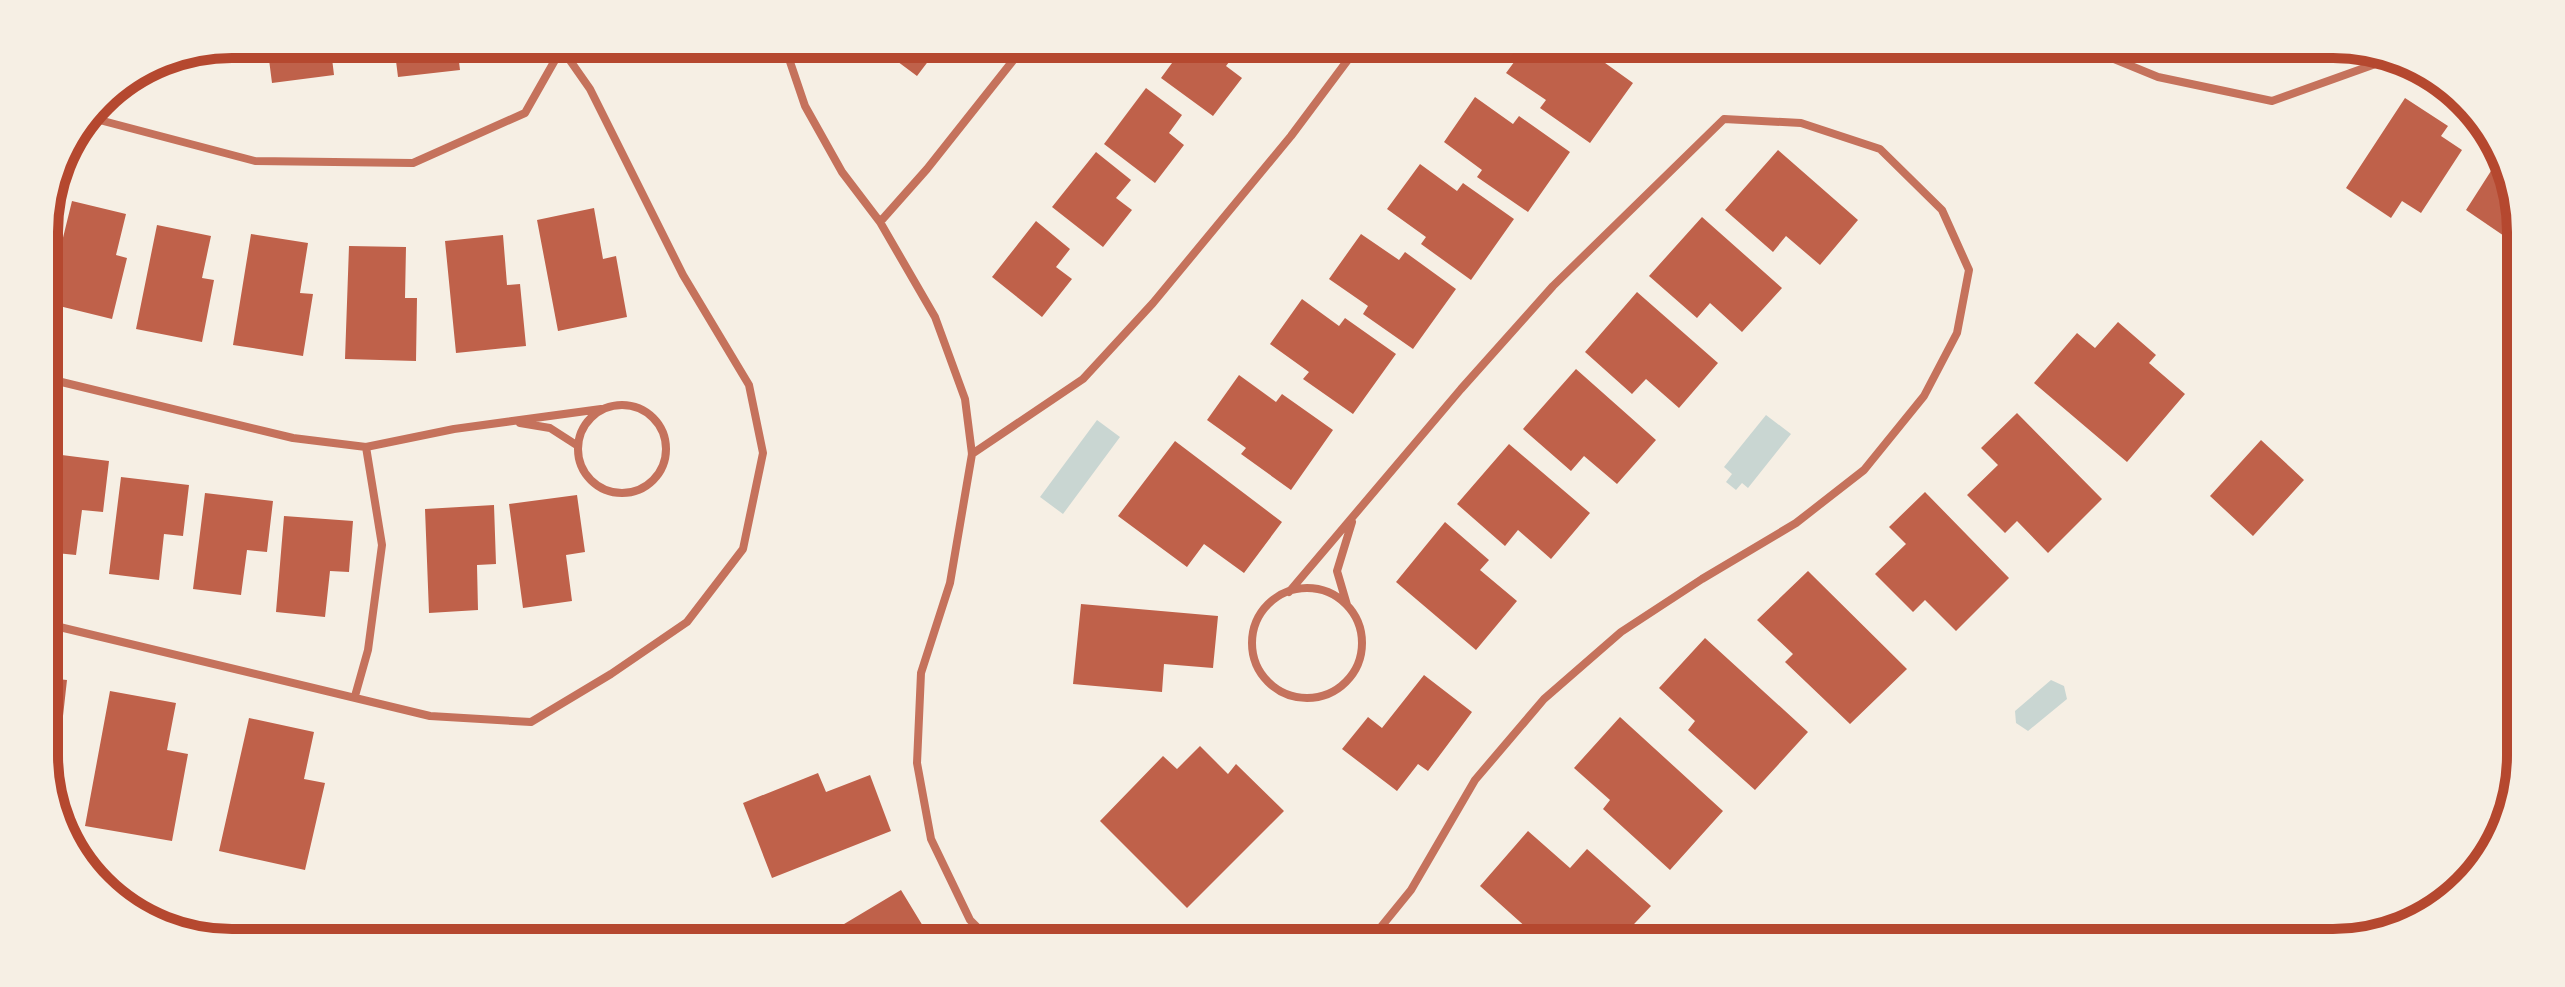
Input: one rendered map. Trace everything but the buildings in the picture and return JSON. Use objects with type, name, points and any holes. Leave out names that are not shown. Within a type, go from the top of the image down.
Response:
[{"type":"street","points":[[99,120],[255,161],[413,163],[525,113],[556,58]]},
{"type":"street","points":[[58,627],[430,716],[531,722],[611,674],[687,622],[743,549],[763,453],[749,385],[683,275],[590,89],[569,58]]},
{"type":"street","points":[[789,58],[805,106],[842,172],[880,222],[935,317],[965,399],[972,454],[950,583],[921,673],[917,763],[931,839],[970,920],[979,929]]},
{"type":"street","points":[[880,222],[927,169],[1015,58]]},
{"type":"street","points":[[972,454],[1083,379],[1153,303],[1291,136],[1349,58]]},
{"type":"street","points":[[2112,58],[2158,77],[2272,101],[2377,64]]},
{"type":"street","points":[[1289,592],[1553,286],[1724,119],[1801,123],[1880,149],[1942,210],[1969,270],[1957,333],[1924,396],[1864,470],[1796,523],[1621,632],[1544,699],[1475,780],[1411,890],[1379,929]]},
{"type":"street","points":[[58,381],[293,438],[366,447],[454,429],[629,404],[643,409],[663,429],[666,457],[652,483],[624,494],[609,492],[585,474],[579,460],[581,431],[601,409]]},
{"type":"street","points":[[510,421],[550,428],[578,446]]},
{"type":"street","points":[[355,696],[368,650],[382,545],[366,447]]},
{"type":"street","points":[[1347,605],[1333,594],[1316,589],[1298,589],[1266,607],[1256,622],[1252,640],[1254,658],[1261,675],[1274,688],[1290,696],[1308,699],[1326,695],[1342,686],[1353,673],[1361,656],[1362,637],[1357,620],[1347,605],[1337,571],[1353,517]]},
{"type":"shaded area","points":[[1766,415],[1791,434],[1748,488],[1742,483],[1736,490],[1726,482],[1732,474],[1724,467]]},
{"type":"shaded area","points":[[1097,420],[1120,437],[1063,514],[1040,497]]},
{"type":"shaded area","points":[[2051,680],[2064,686],[2067,699],[2028,731],[2016,723],[2015,711]]}]
